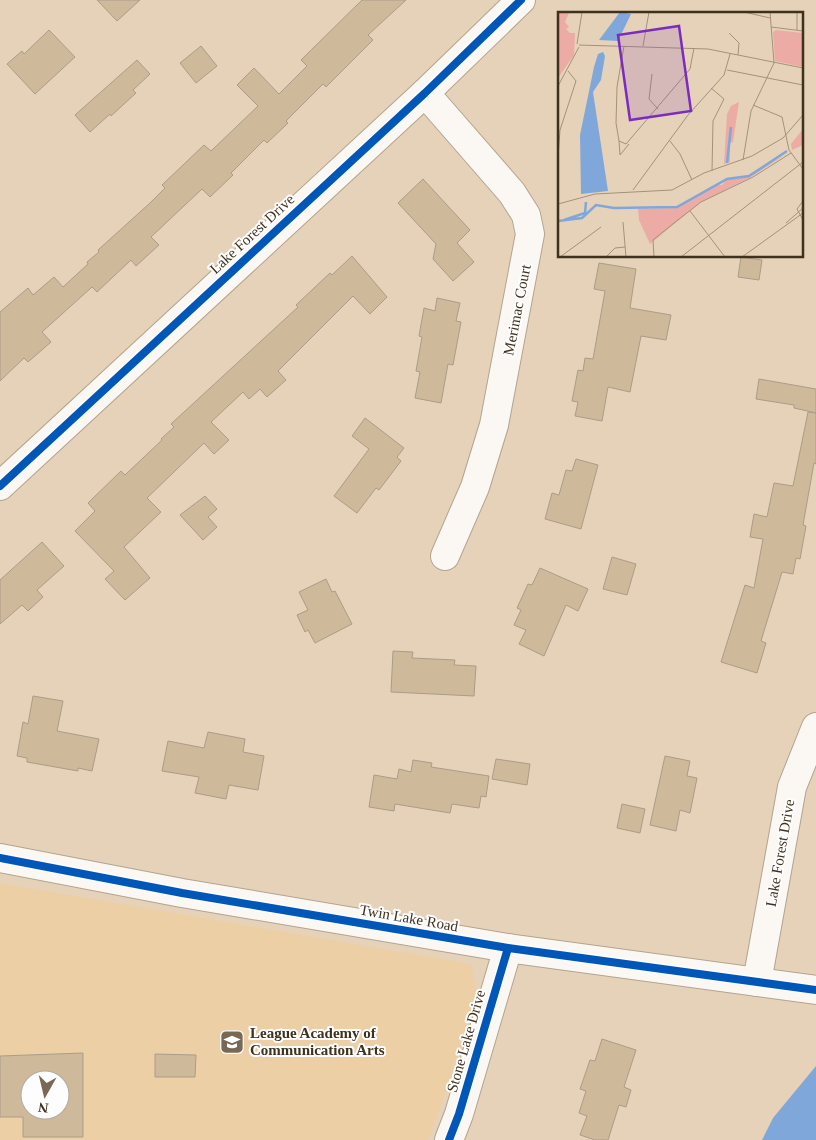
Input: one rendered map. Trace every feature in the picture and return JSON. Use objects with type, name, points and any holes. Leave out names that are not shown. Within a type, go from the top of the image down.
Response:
[{"type":"street","name":"Lake Forest Drive","points":[[0,486],[425,93],[521,0]]},
{"type":"street","name":"Merimac Court","points":[[425,93],[512,193],[526,215],[530,234],[494,424],[475,487],[445,556]]},
{"type":"street","name":"Lake Forest Drive","points":[[757,982],[792,787],[816,727]]},
{"type":"street","name":"Twin Lake Road","points":[[0,858],[189,894],[508,948],[816,990]]},
{"type":"street","name":"Stone Lake Drive","points":[[449,1140],[459,1114],[508,948]]},
{"type":"shaded area","name":"League Academy of Communication Arts","points":[[0,883],[471,964],[479,1004],[428,1140],[0,1140]]},
{"type":"water","points":[[816,1066],[816,1140],[762,1140],[773,1118]]},
{"type":"building","points":[[97,0],[140,0],[117,21]]},
{"type":"building","points":[[362,0],[406,0],[368,35],[373,40],[326,87],[323,84],[267,143],[264,140],[231,173],[233,175],[210,197],[202,189],[151,237],[159,245],[136,266],[131,260],[97,292],[92,287],[42,332],[51,342],[28,362],[24,358],[0,381],[0,312],[28,288],[33,295],[54,277],[63,287],[88,264],[87,262],[99,252],[98,250],[165,188],[162,185],[204,145],[211,151],[258,106],[237,85],[254,68],[279,94],[307,66],[301,60]]},
{"type":"building","points":[[49,30],[75,57],[35,94],[7,64],[22,51],[24,54]]},
{"type":"building","points":[[201,46],[217,66],[196,83],[180,63]]},
{"type":"building","points":[[137,60],[150,74],[133,90],[136,93],[90,132],[75,115]]},
{"type":"building","points":[[423,179],[470,230],[457,243],[474,262],[453,281],[433,259],[436,244],[398,203]]},
{"type":"building","points":[[352,256],[387,297],[370,314],[353,296],[278,371],[286,380],[267,397],[260,389],[249,399],[243,392],[211,422],[229,440],[214,454],[204,443],[147,498],[161,512],[124,547],[150,578],[125,600],[105,579],[114,571],[75,531],[95,511],[88,503],[121,471],[125,475],[174,427],[171,424],[298,307],[296,305],[330,273],[332,275]]},
{"type":"building","points":[[741,258],[762,260],[759,280],[738,277]]},
{"type":"building","points":[[599,263],[636,269],[630,308],[671,315],[666,340],[641,336],[630,392],[608,387],[602,421],[575,416],[578,402],[572,401],[578,370],[583,371],[585,358],[593,359],[605,291],[594,289]]},
{"type":"building","points":[[437,298],[460,303],[456,321],[461,322],[453,365],[448,364],[441,403],[415,398],[420,372],[416,371],[422,337],[419,336],[424,308],[435,311]]},
{"type":"building","points":[[759,379],[816,389],[816,413],[794,408],[794,405],[756,399]]},
{"type":"building","points":[[808,412],[816,413],[816,464],[814,463],[803,525],[806,526],[800,559],[796,558],[793,574],[782,572],[761,641],[766,643],[757,673],[721,662],[745,585],[754,588],[763,539],[750,537],[754,514],[767,517],[774,483],[793,486]]},
{"type":"building","points":[[365,418],[404,448],[397,457],[401,461],[379,490],[376,488],[357,513],[334,496],[369,449],[352,436]]},
{"type":"building","points":[[576,459],[598,465],[581,529],[545,519],[552,493],[559,495],[566,470],[572,471]]},
{"type":"building","points":[[205,496],[217,509],[208,517],[217,527],[203,540],[180,515]]},
{"type":"building","points":[[42,542],[64,566],[37,590],[43,597],[28,611],[22,605],[0,624],[0,580]]},
{"type":"building","points":[[612,557],[636,564],[627,595],[603,589]]},
{"type":"building","points":[[540,568],[588,589],[578,611],[566,605],[544,656],[519,644],[526,630],[514,625],[521,610],[517,608],[528,584],[532,585]]},
{"type":"building","points":[[326,579],[332,592],[335,591],[352,624],[315,643],[308,630],[305,632],[297,615],[308,610],[299,592]]},
{"type":"building","points":[[393,651],[413,652],[412,658],[455,660],[454,665],[476,666],[474,696],[391,692]]},
{"type":"building","points":[[33,696],[63,701],[57,731],[99,739],[92,771],[78,768],[78,771],[27,762],[27,758],[17,756],[23,722],[28,724]]},
{"type":"building","points":[[208,732],[245,739],[243,752],[264,756],[258,790],[229,785],[226,799],[195,793],[199,777],[162,771],[168,741],[204,748]]},
{"type":"building","points":[[665,756],[690,761],[687,776],[697,778],[690,813],[680,810],[676,831],[650,825]]},
{"type":"building","points":[[496,759],[530,764],[527,785],[492,779]]},
{"type":"building","points":[[413,760],[432,763],[431,767],[489,776],[486,797],[481,796],[479,808],[452,804],[450,813],[395,804],[394,811],[369,807],[374,775],[397,779],[399,769],[411,772]]},
{"type":"building","points":[[622,804],[645,809],[640,833],[617,828]]},
{"type":"building","points":[[602,1039],[636,1050],[624,1087],[631,1090],[626,1107],[619,1105],[608,1140],[595,1140],[580,1135],[587,1116],[579,1113],[586,1091],[580,1089],[590,1060],[595,1061]]},
{"type":"building","points":[[83,1053],[83,1137],[23,1137],[23,1120],[70,1120],[70,1070],[20,1070],[20,1117],[0,1117],[0,1056]]},
{"type":"building","points":[[155,1054],[196,1055],[195,1077],[155,1077]]},
{"type":"cycle path","points":[[0,486],[425,93],[521,0]]},
{"type":"cycle path","points":[[0,858],[182,893],[508,948],[816,990]]},
{"type":"cycle path","points":[[449,1140],[459,1114],[508,948]]},
{"type":"place","name":"League Academy of Communication Arts","points":[[232,1042]]}]
